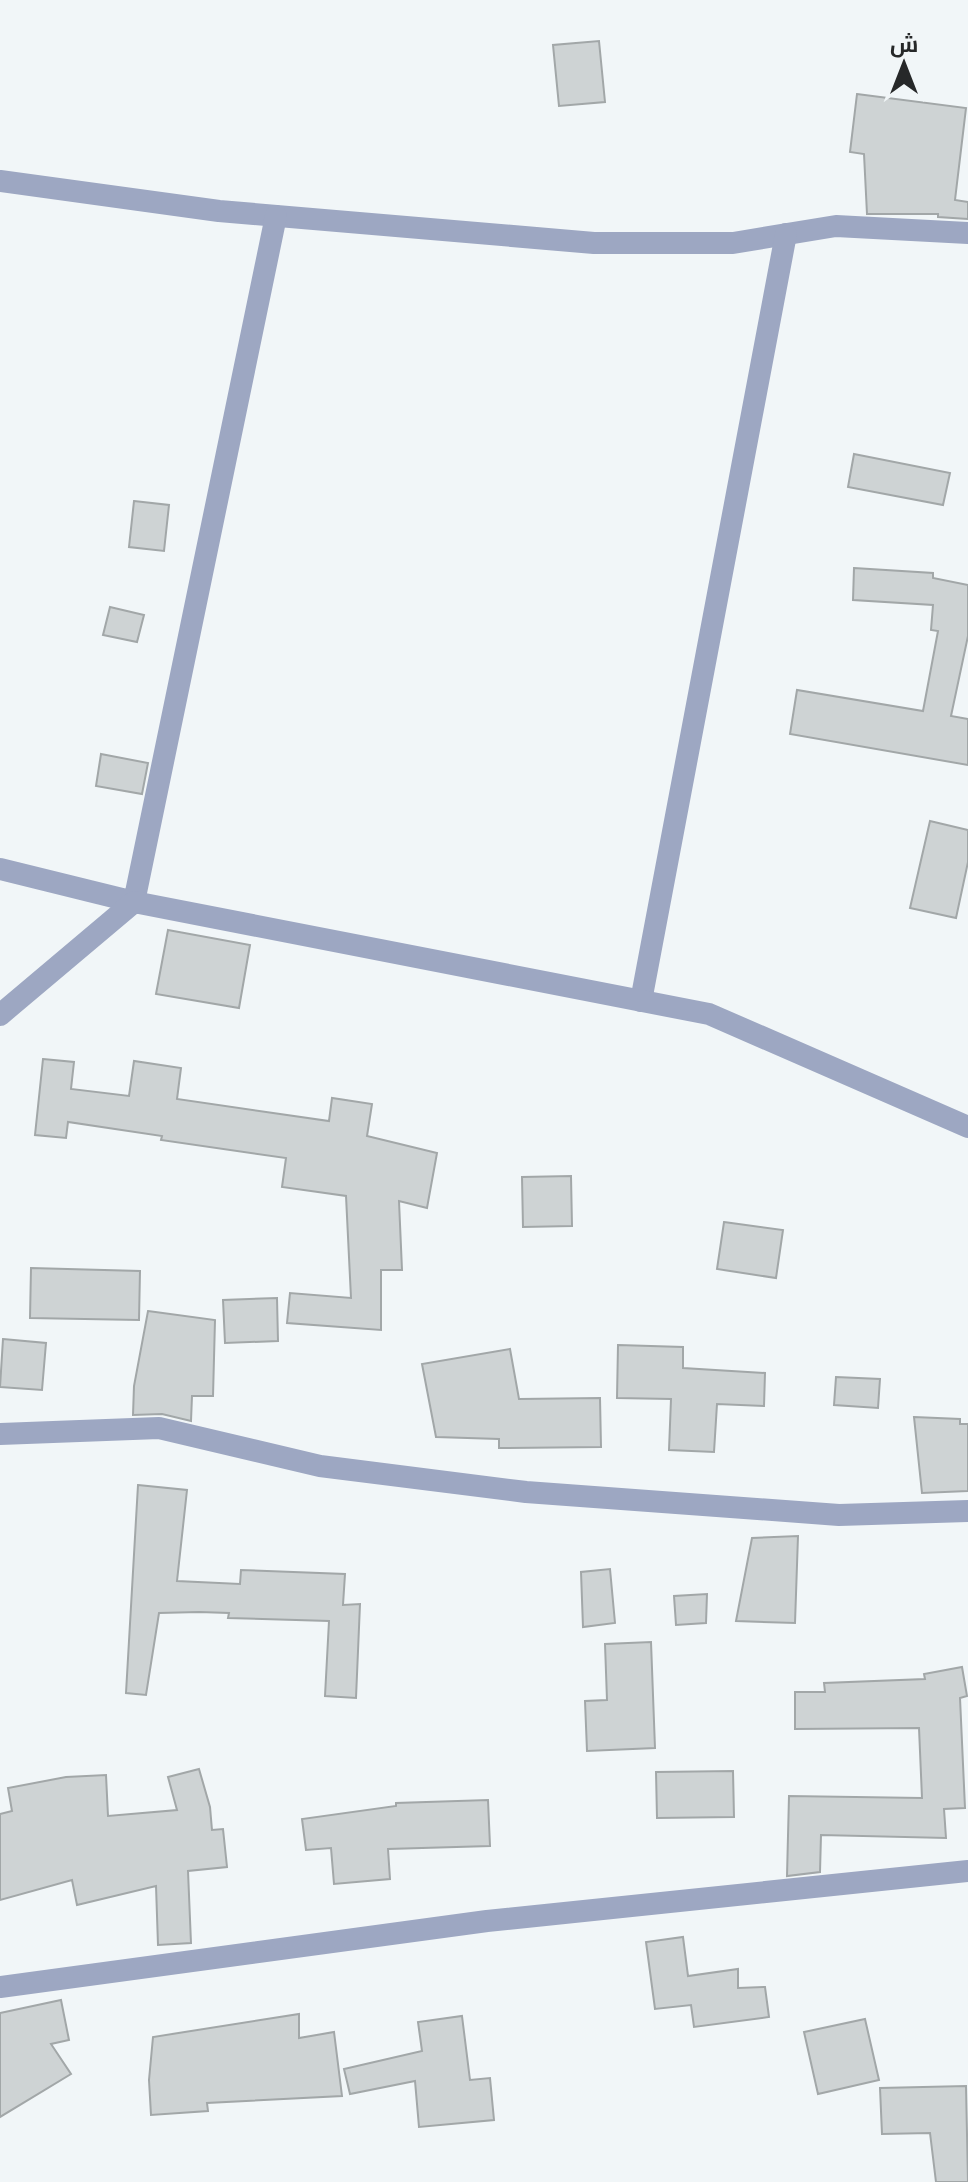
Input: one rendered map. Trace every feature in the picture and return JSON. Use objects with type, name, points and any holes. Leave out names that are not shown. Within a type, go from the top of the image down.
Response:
[{"type":"street","points":[[0,181],[276,216],[594,243],[733,243],[836,226],[968,233]]},
{"type":"street","points":[[0,1015],[134,902],[276,216]]},
{"type":"street","points":[[641,1001],[786,234]]},
{"type":"street","points":[[0,869],[134,902],[709,1014],[968,1127]]},
{"type":"street","points":[[0,1434],[159,1428],[320,1466],[526,1492],[839,1515],[968,1511]]},
{"type":"street","points":[[0,1987],[487,1921],[968,1871]]},
{"type":"building","points":[[599,41],[605,102],[559,106],[553,45]]},
{"type":"building","points":[[857,94],[966,108],[955,200],[968,202],[968,219],[938,217],[938,214],[867,214],[864,154],[850,152]]},
{"type":"building","points":[[854,454],[950,473],[943,505],[848,487]]},
{"type":"building","points":[[134,501],[169,505],[164,551],[129,547]]},
{"type":"building","points":[[854,568],[933,573],[933,578],[968,585],[968,636],[951,716],[968,719],[968,765],[790,734],[797,690],[923,711],[938,631],[931,630],[933,605],[853,600]]},
{"type":"building","points":[[110,607],[144,615],[137,642],[103,635]]},
{"type":"building","points":[[101,754],[148,763],[142,794],[96,786]]},
{"type":"building","points":[[930,821],[968,830],[968,862],[956,918],[910,908]]},
{"type":"building","points":[[168,930],[250,945],[239,1008],[156,994]]},
{"type":"building","points":[[43,1059],[74,1062],[71,1089],[129,1096],[134,1061],[181,1068],[177,1099],[329,1121],[332,1098],[372,1104],[367,1136],[437,1153],[427,1208],[399,1201],[402,1270],[381,1270],[381,1330],[287,1323],[290,1293],[351,1298],[346,1196],[282,1187],[286,1158],[161,1140],[162,1136],[68,1122],[66,1138],[35,1135]]},
{"type":"building","points":[[571,1176],[572,1226],[523,1227],[522,1177]]},
{"type":"building","points":[[724,1222],[783,1230],[776,1278],[717,1269]]},
{"type":"building","points":[[31,1268],[140,1271],[139,1320],[30,1318]]},
{"type":"building","points":[[277,1298],[278,1341],[225,1343],[223,1300]]},
{"type":"building","points":[[148,1311],[215,1320],[213,1396],[192,1396],[191,1421],[162,1414],[133,1415],[134,1386]]},
{"type":"building","points":[[3,1339],[46,1343],[42,1390],[0,1387]]},
{"type":"building","points":[[618,1345],[683,1347],[683,1368],[765,1373],[764,1406],[717,1404],[714,1452],[669,1450],[671,1399],[617,1398]]},
{"type":"building","points":[[510,1349],[519,1399],[600,1398],[601,1447],[499,1448],[499,1439],[436,1437],[422,1364]]},
{"type":"building","points":[[836,1377],[880,1379],[878,1408],[834,1405]]},
{"type":"building","points":[[914,1417],[960,1419],[960,1424],[968,1424],[968,1491],[922,1493]]},
{"type":"building","points":[[138,1485],[187,1490],[177,1581],[240,1584],[241,1570],[345,1574],[343,1605],[360,1604],[356,1698],[325,1696],[329,1621],[228,1618],[229,1613],[199,1612],[159,1613],[146,1695],[126,1693]]},
{"type":"building","points":[[798,1536],[795,1623],[736,1621],[752,1538]]},
{"type":"building","points":[[610,1569],[615,1623],[583,1627],[581,1572]]},
{"type":"building","points":[[707,1594],[706,1623],[676,1625],[674,1596]]},
{"type":"building","points":[[651,1642],[655,1748],[587,1751],[585,1701],[607,1700],[605,1644]]},
{"type":"building","points":[[962,1667],[967,1696],[960,1698],[965,1808],[944,1809],[946,1838],[821,1835],[820,1872],[787,1876],[789,1796],[922,1798],[919,1728],[795,1729],[795,1692],[825,1692],[824,1683],[925,1679],[924,1674]]},
{"type":"building","points":[[199,1769],[210,1807],[212,1830],[223,1829],[227,1867],[188,1871],[191,1943],[158,1945],[156,1886],[77,1905],[72,1880],[0,1900],[0,1814],[12,1811],[8,1788],[66,1777],[106,1775],[108,1816],[177,1810],[168,1777]]},
{"type":"building","points":[[733,1771],[734,1817],[657,1818],[656,1772]]},
{"type":"building","points":[[488,1800],[490,1846],[388,1849],[390,1879],[334,1884],[331,1848],[306,1850],[302,1819],[396,1806],[396,1803]]},
{"type":"building","points":[[683,1937],[688,1976],[738,1969],[738,1988],[765,1987],[769,2017],[694,2027],[691,2005],[655,2009],[646,1942]]},
{"type":"building","points":[[61,2000],[69,2040],[51,2044],[71,2074],[0,2117],[0,2013]]},
{"type":"building","points":[[299,2014],[299,2038],[334,2032],[342,2096],[207,2103],[208,2111],[151,2115],[149,2080],[153,2037]]},
{"type":"building","points":[[462,2016],[470,2080],[490,2078],[494,2120],[419,2127],[415,2081],[350,2094],[344,2069],[422,2051],[418,2022]]},
{"type":"building","points":[[865,2019],[879,2080],[818,2094],[804,2032]]},
{"type":"building","points":[[966,2086],[968,2182],[936,2182],[930,2133],[882,2134],[880,2088]]}]
